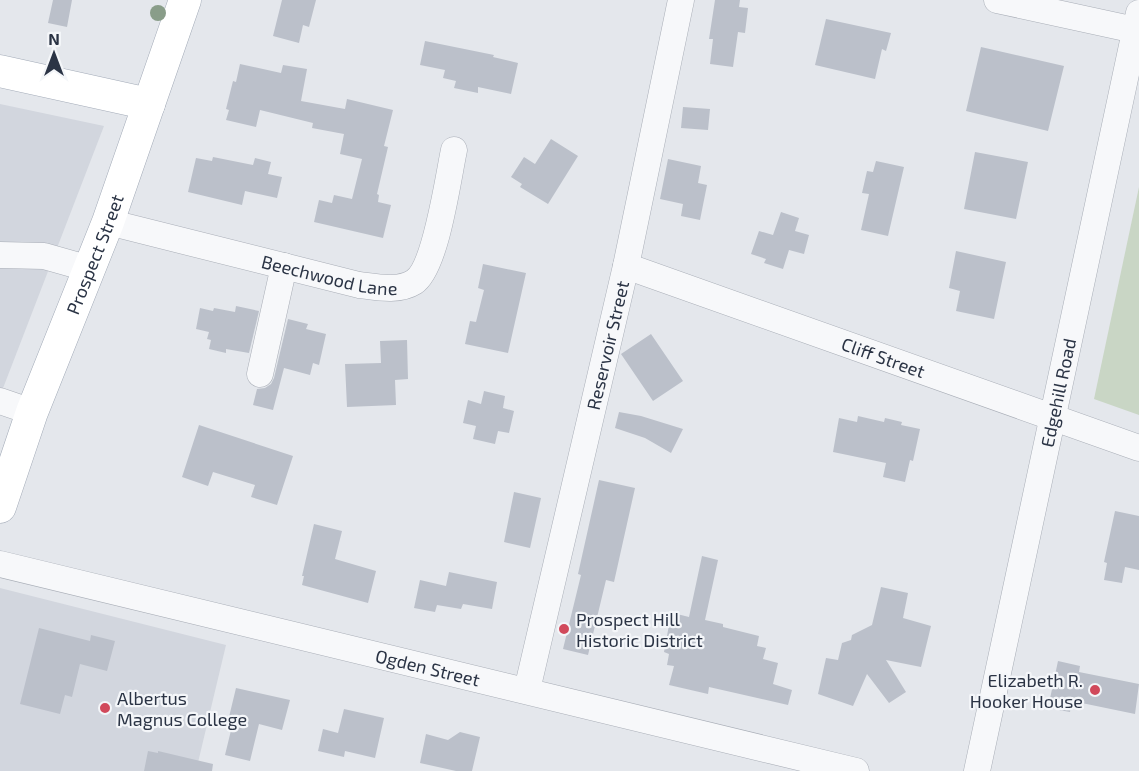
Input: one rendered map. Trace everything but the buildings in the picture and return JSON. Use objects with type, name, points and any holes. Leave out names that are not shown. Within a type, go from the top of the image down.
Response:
[{"type":"main road","name":"Prospect Street","points":[[0,507],[32,412],[108,222],[186,0]]},
{"type":"main road","points":[[0,71],[148,104]]},
{"type":"street","name":"Reservoir Street","points":[[526,690],[626,266],[681,0]]},
{"type":"street","points":[[997,0],[1137,21]]},
{"type":"street","name":"Edgehill Road","points":[[977,771],[1137,21]]},
{"type":"street","name":"Beechwood Lane","points":[[108,222],[359,285],[387,289],[413,283],[425,271],[437,236],[454,150]]},
{"type":"street","points":[[0,255],[44,256],[90,269]]},
{"type":"street","points":[[260,374],[284,266]]},
{"type":"street","name":"Cliff Street","points":[[626,266],[1139,448]]},
{"type":"street","points":[[0,401],[32,412]]},
{"type":"street","name":"Ogden Street","points":[[0,564],[856,771]]},
{"type":"shaded area","points":[[0,104],[104,126],[0,396]]},
{"type":"shaded area","name":"Albertus Magnus College","points":[[0,588],[226,645],[196,771],[0,771]]},
{"type":"green space","points":[[1139,187],[1139,415],[1094,399]]},
{"type":"place","name":"Prospect Hill Historic District","points":[[564,629]]},
{"type":"place","name":"Elizabeth R. Hooker House","points":[[1095,690]]},
{"type":"place","name":"Albertus Magnus College","points":[[105,708]]}]
